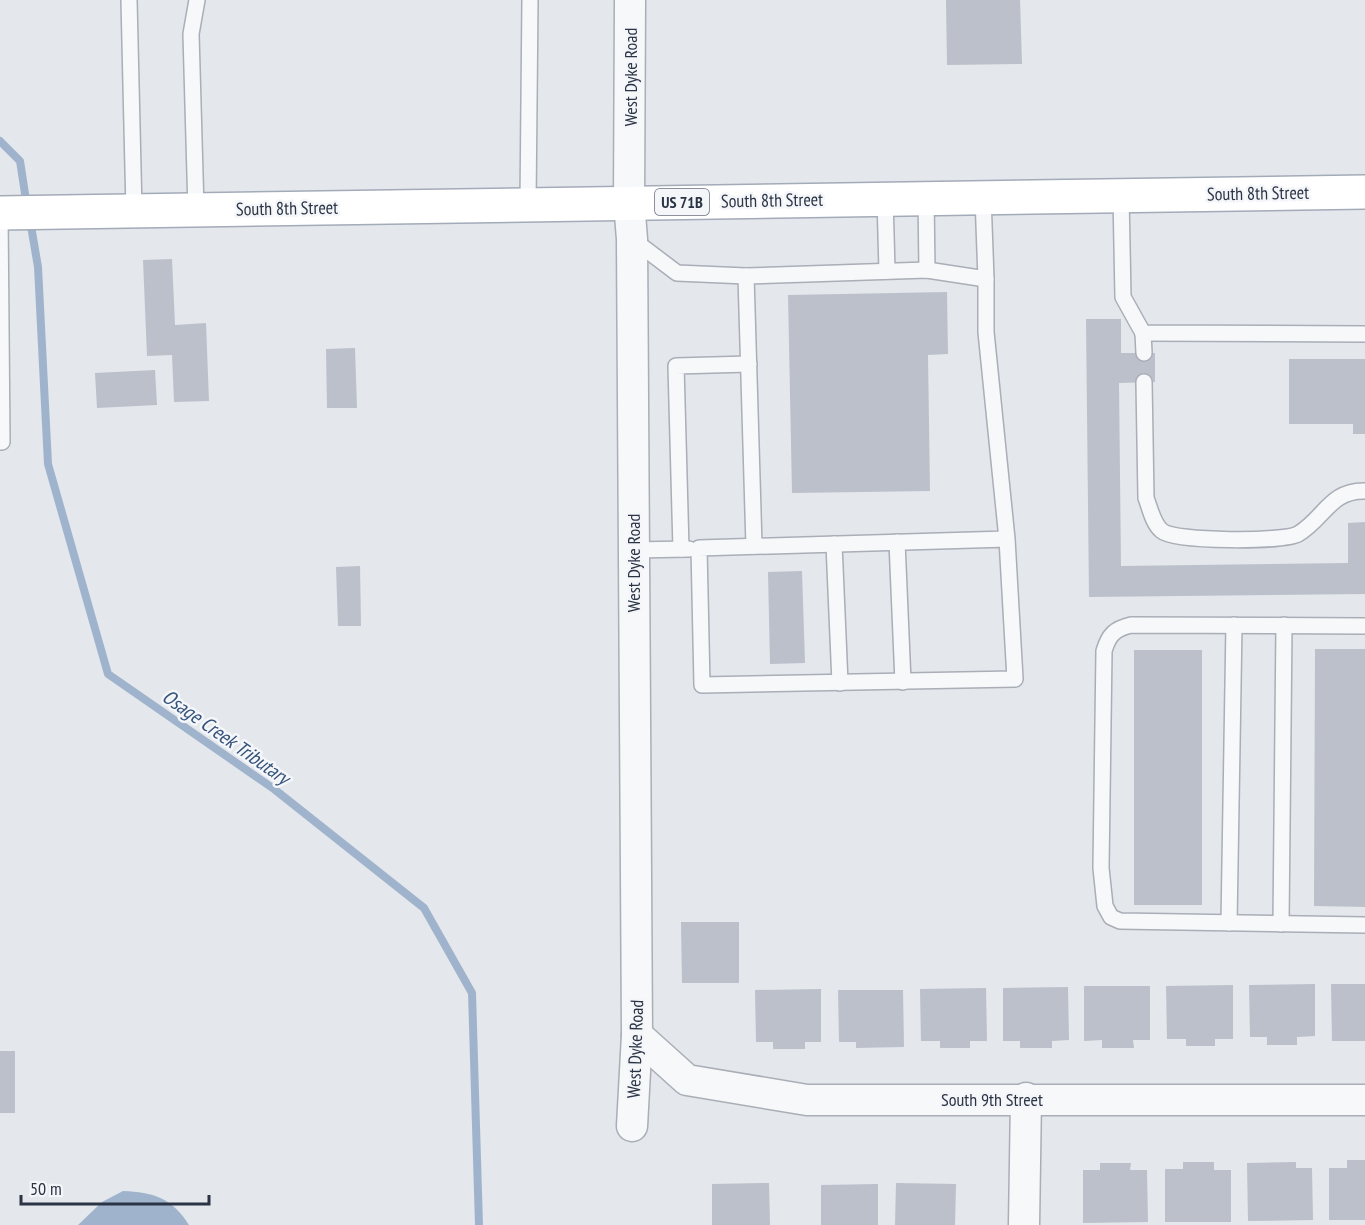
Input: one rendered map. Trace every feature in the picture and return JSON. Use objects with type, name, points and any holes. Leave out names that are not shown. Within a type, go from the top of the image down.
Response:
[{"type":"main road","name":"South 8th Street","points":[[0,213],[1365,192]]},
{"type":"street","name":"West Dyke Road","points":[[630,0],[629,202],[632,239],[637,1035],[632,1126]]},
{"type":"street","name":"South 9th Street","points":[[637,1035],[687,1080],[807,1100],[1026,1098],[1365,1100]]},
{"type":"street","points":[[1024,1225],[1026,1098]]},
{"type":"lane","points":[[129,0],[134,211]]},
{"type":"lane","points":[[196,210],[191,34],[197,0]]},
{"type":"lane","points":[[528,204],[530,0]]},
{"type":"lane","points":[[1121,195],[1123,297],[1143,333],[1144,352]]},
{"type":"lane","points":[[699,548],[702,684],[1015,679],[1007,539],[986,332],[983,197]]},
{"type":"lane","points":[[885,198],[888,271]]},
{"type":"lane","points":[[926,198],[927,270]]},
{"type":"lane","points":[[0,213],[2,442],[0,442]]},
{"type":"lane","points":[[632,239],[677,273],[746,276],[927,270],[986,279]]},
{"type":"lane","points":[[746,276],[754,546]]},
{"type":"lane","points":[[1143,333],[1365,334]]},
{"type":"lane","points":[[681,549],[676,366],[749,364]]},
{"type":"lane","points":[[1144,382],[1146,498],[1152,516],[1162,532],[1179,538],[1211,540],[1296,535],[1314,520],[1331,500],[1357,491],[1365,491]]},
{"type":"lane","points":[[633,550],[1007,539]]},
{"type":"lane","points":[[897,542],[903,682]]},
{"type":"lane","points":[[834,544],[840,683]]},
{"type":"lane","points":[[1365,626],[1131,625],[1117,629],[1108,638],[1104,662],[1101,868],[1105,906],[1111,917],[1120,921],[1365,925]]},
{"type":"lane","points":[[1229,923],[1234,625]]},
{"type":"lane","points":[[1281,924],[1284,625]]},
{"type":"water","points":[[123,1191],[144,1193],[161,1198],[176,1208],[189,1225],[78,1225],[102,1202]]},
{"type":"building","points":[[946,0],[1020,0],[1022,64],[947,65]]},
{"type":"building","points":[[172,259],[175,325],[206,323],[209,401],[174,402],[172,355],[147,356],[143,260]]},
{"type":"building","points":[[947,292],[948,354],[928,355],[930,491],[792,493],[788,295]]},
{"type":"building","points":[[1086,319],[1121,319],[1121,353],[1155,353],[1155,382],[1119,383],[1121,566],[1348,563],[1348,523],[1365,522],[1365,594],[1089,597]]},
{"type":"building","points":[[355,348],[357,408],[327,408],[326,349]]},
{"type":"building","points":[[1289,359],[1365,359],[1365,434],[1353,434],[1353,424],[1289,424]]},
{"type":"building","points":[[155,370],[157,405],[97,408],[95,373]]},
{"type":"building","points":[[360,566],[361,626],[338,626],[336,567]]},
{"type":"building","points":[[802,571],[805,663],[770,664],[768,572]]},
{"type":"building","points":[[1315,649],[1365,649],[1365,907],[1314,906]]},
{"type":"building","points":[[1134,650],[1202,650],[1202,905],[1134,905]]},
{"type":"building","points":[[681,922],[739,922],[739,983],[682,983]]},
{"type":"building","points":[[1315,984],[1315,1036],[1297,1037],[1297,1045],[1267,1045],[1267,1037],[1250,1037],[1249,985]]},
{"type":"building","points":[[1331,984],[1365,984],[1365,1041],[1332,1041]]},
{"type":"building","points":[[1233,985],[1233,1039],[1215,1039],[1215,1046],[1186,1046],[1186,1039],[1167,1039],[1166,986]]},
{"type":"building","points":[[1084,986],[1150,986],[1150,1040],[1133,1040],[1134,1048],[1102,1048],[1102,1040],[1084,1041]]},
{"type":"building","points":[[1068,987],[1069,1040],[1052,1041],[1052,1048],[1020,1048],[1020,1041],[1003,1041],[1003,988]]},
{"type":"building","points":[[986,988],[987,1041],[970,1041],[970,1048],[940,1048],[940,1041],[921,1041],[920,989]]},
{"type":"building","points":[[821,989],[821,1042],[805,1042],[805,1049],[773,1049],[773,1042],[756,1042],[755,990]]},
{"type":"building","points":[[838,990],[903,990],[904,1047],[856,1048],[856,1042],[839,1042]]},
{"type":"building","points":[[0,1051],[15,1051],[15,1113],[0,1113]]},
{"type":"building","points":[[1347,1160],[1365,1160],[1365,1220],[1329,1220],[1329,1168],[1347,1168]]},
{"type":"building","points":[[1183,1162],[1214,1162],[1214,1170],[1231,1170],[1231,1222],[1165,1222],[1165,1169],[1183,1169]]},
{"type":"building","points":[[1296,1162],[1296,1168],[1312,1168],[1313,1220],[1248,1221],[1247,1163]]},
{"type":"building","points":[[1100,1163],[1131,1163],[1130,1170],[1147,1170],[1148,1222],[1083,1223],[1083,1170],[1100,1170]]},
{"type":"building","points":[[769,1183],[770,1225],[712,1225],[712,1184]]},
{"type":"building","points":[[896,1183],[956,1184],[955,1225],[895,1225]]},
{"type":"building","points":[[878,1184],[878,1225],[821,1225],[821,1185]]},
{"type":"waterway","name":"Osage Creek Tributary","points":[[0,141],[20,161],[26,200]]},
{"type":"waterway","name":"Osage Creek Tributary","points":[[31,226],[38,267],[48,464],[108,674],[274,789],[424,908],[472,993],[479,1225]]}]
